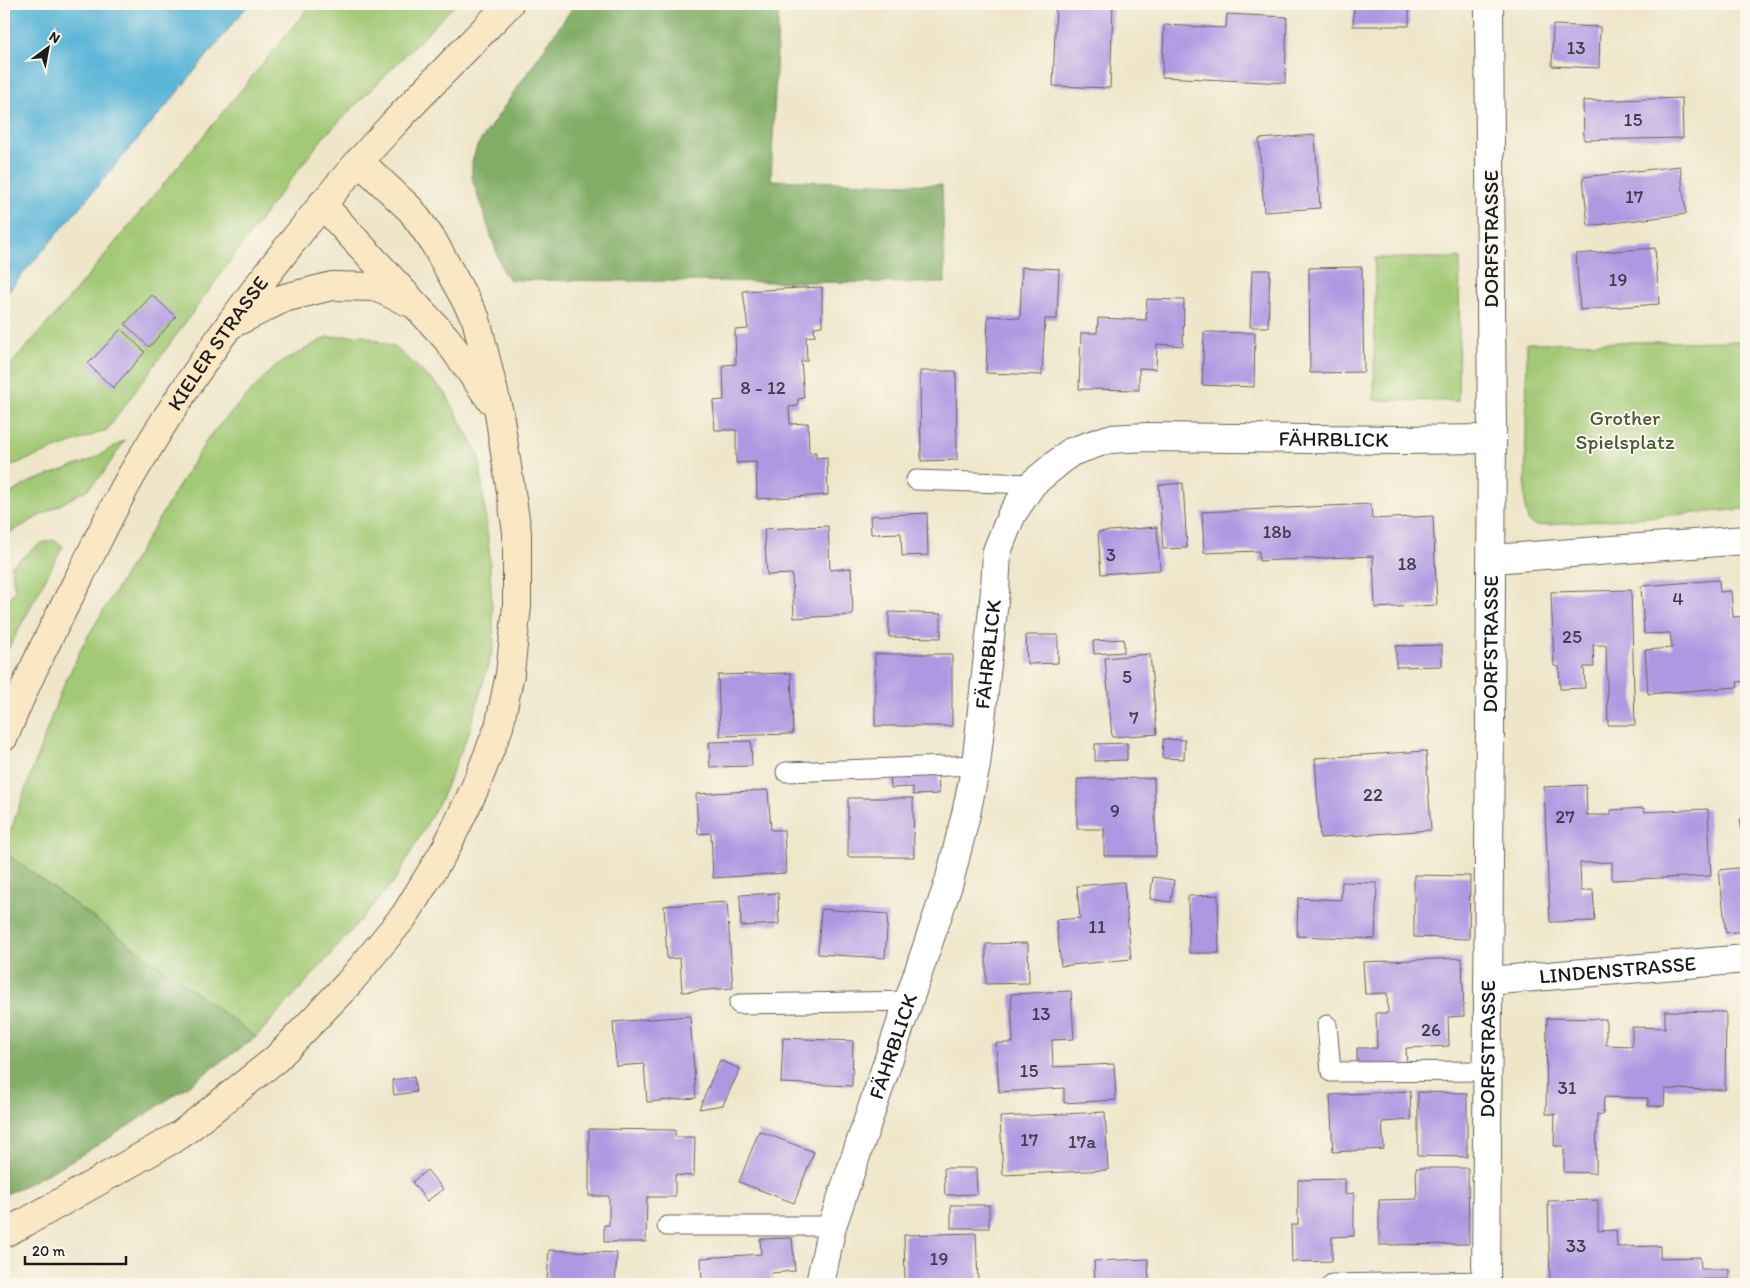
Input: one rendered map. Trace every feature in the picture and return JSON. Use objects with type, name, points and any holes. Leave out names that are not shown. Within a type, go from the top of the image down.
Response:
[{"type":"main road","name":"KIELER STRASSE","points":[[4,737],[19,698],[43,647],[136,467],[230,324],[275,262],[359,161],[509,4]]},
{"type":"main road","points":[[4,1233],[180,1134],[276,1059],[348,984],[405,915],[446,848],[474,790],[499,727],[510,674],[517,606],[517,532],[499,413],[476,319],[432,241],[412,210],[359,161]]},
{"type":"main road","points":[[322,204],[419,306],[446,338],[499,413]]},
{"type":"main road","points":[[230,324],[284,298],[332,286],[376,287],[419,306]]},
{"type":"street","name":"DORFSTRASSE","points":[[1486,1282],[1492,559],[1489,4]]},
{"type":"street","name":"FÄHRBLICK","points":[[820,1284],[832,1226],[949,882],[976,764],[996,591],[998,551],[1012,514],[1032,484],[1071,452],[1109,439],[1147,437],[1389,440],[1492,439]]},
{"type":"street","points":[[1492,559],[1746,540]]},
{"type":"street","name":"LINDENSTRASSE","points":[[1488,981],[1746,959]]},
{"type":"lane","points":[[916,480],[1032,484]]},
{"type":"lane","points":[[786,772],[976,764]]},
{"type":"lane","points":[[740,1004],[909,1001]]},
{"type":"lane","points":[[1327,1025],[1331,1072],[1487,1071]]},
{"type":"lane","points":[[668,1226],[832,1226]]},
{"type":"lane","points":[[1332,1284],[1486,1282]]},
{"type":"green space","points":[[312,4],[456,4],[322,139],[274,201],[107,430],[4,468],[4,372],[62,307]]},
{"type":"green space","points":[[575,4],[779,4],[771,180],[942,185],[945,283],[510,280],[503,272],[472,178],[472,161],[477,146]]},
{"type":"green space","points":[[1375,258],[1460,258],[1458,401],[1374,400]]},
{"type":"green space","points":[[362,335],[396,348],[445,392],[479,455],[489,549],[494,645],[469,732],[441,799],[395,880],[256,1037],[4,852],[4,849],[60,693],[85,641],[209,436],[275,366],[327,337]]},
{"type":"green space","name":"Grother Spielsplatz","points":[[1746,341],[1746,509],[1536,526],[1528,521],[1525,508],[1527,343]]},
{"type":"green space","points":[[125,440],[102,475],[88,489],[11,532],[4,541],[4,497],[30,482],[91,460]]},
{"type":"green space","points":[[54,540],[63,546],[4,657],[4,607],[15,590],[11,566],[41,543]]},
{"type":"green space","points":[[4,852],[256,1037],[134,1122],[70,1161],[4,1195]]},
{"type":"water","points":[[4,4],[249,4],[172,99],[4,296]]},
{"type":"building","points":[[1056,4],[1113,4],[1110,88],[1053,86]]},
{"type":"building","points":[[1354,4],[1409,4],[1409,26],[1353,26]]},
{"type":"building","points":[[1227,14],[1287,17],[1285,83],[1162,77],[1164,25],[1226,28]]},
{"type":"building","points":[[1553,25],[1600,27],[1599,68],[1552,66]]},
{"type":"building","points":[[1682,98],[1683,138],[1584,140],[1583,101]]},
{"type":"building","points":[[1315,135],[1320,208],[1264,212],[1259,139]]},
{"type":"building","points":[[1680,166],[1686,214],[1588,226],[1583,177]]},
{"type":"building","points":[[1655,248],[1659,304],[1580,310],[1576,254]]},
{"type":"building","points":[[1022,267],[1059,269],[1057,319],[1045,319],[1042,375],[986,373],[988,316],[1020,318]]},
{"type":"building","points":[[1362,267],[1364,372],[1310,373],[1309,268]]},
{"type":"building","points":[[1252,270],[1270,270],[1268,327],[1250,327]]},
{"type":"building","points":[[822,287],[822,326],[814,327],[815,336],[806,337],[807,361],[801,361],[804,398],[798,399],[798,406],[789,407],[790,424],[808,423],[809,453],[816,452],[816,458],[827,457],[828,495],[757,499],[756,462],[736,463],[736,430],[715,430],[713,401],[724,400],[723,365],[736,364],[735,330],[748,329],[743,291]]},
{"type":"building","points":[[152,295],[176,317],[149,347],[125,324]]},
{"type":"building","points":[[1147,299],[1184,300],[1183,346],[1157,344],[1156,369],[1139,368],[1139,390],[1079,389],[1081,333],[1097,333],[1098,318],[1146,320]]},
{"type":"building","points":[[121,329],[145,352],[113,388],[88,364]]},
{"type":"building","points":[[1204,332],[1255,333],[1254,387],[1202,385]]},
{"type":"building","points":[[920,371],[956,371],[957,460],[921,461]]},
{"type":"building","points":[[1183,483],[1187,548],[1163,549],[1159,485]]},
{"type":"building","points":[[1371,504],[1372,519],[1433,516],[1437,605],[1375,608],[1373,556],[1259,561],[1259,551],[1204,553],[1202,512]]},
{"type":"building","points":[[927,513],[928,555],[902,556],[901,533],[871,534],[870,516]]},
{"type":"building","points":[[828,526],[830,570],[851,568],[853,615],[794,618],[792,574],[767,575],[764,529]]},
{"type":"building","points":[[1157,527],[1160,570],[1101,574],[1098,532]]},
{"type":"building","points":[[1719,580],[1720,592],[1731,591],[1733,617],[1746,616],[1746,681],[1737,682],[1738,687],[1648,694],[1645,650],[1672,648],[1670,633],[1644,634],[1641,586]]},
{"type":"building","points":[[1631,590],[1635,725],[1608,725],[1606,645],[1593,645],[1594,667],[1584,667],[1585,688],[1560,689],[1559,667],[1554,666],[1551,592]]},
{"type":"building","points":[[889,612],[941,614],[941,638],[889,637]]},
{"type":"building","points":[[1026,635],[1058,635],[1058,663],[1027,664]]},
{"type":"building","points":[[1124,639],[1124,652],[1094,654],[1093,641]]},
{"type":"building","points":[[1442,645],[1442,666],[1396,667],[1396,646]]},
{"type":"building","points":[[875,654],[952,654],[952,726],[875,726]]},
{"type":"building","points":[[1150,654],[1157,734],[1112,737],[1105,658]]},
{"type":"building","points":[[791,673],[793,734],[720,736],[718,675]]},
{"type":"building","points":[[1163,739],[1185,740],[1184,759],[1162,758]]},
{"type":"building","points":[[751,741],[752,766],[710,767],[709,742]]},
{"type":"building","points":[[1127,743],[1127,760],[1095,761],[1095,744]]},
{"type":"building","points":[[1426,751],[1431,830],[1320,838],[1315,758]]},
{"type":"building","points":[[938,771],[939,794],[913,795],[913,787],[891,788],[890,773]]},
{"type":"building","points":[[1154,778],[1156,856],[1104,856],[1104,829],[1077,829],[1077,779]]},
{"type":"building","points":[[1586,785],[1587,815],[1611,815],[1611,810],[1644,808],[1644,812],[1708,809],[1711,876],[1612,880],[1612,862],[1580,863],[1581,891],[1593,890],[1595,921],[1550,922],[1544,787]]},
{"type":"building","points":[[768,790],[771,830],[784,830],[786,873],[713,878],[711,833],[698,834],[696,794]]},
{"type":"building","points":[[848,798],[913,798],[914,857],[848,857]]},
{"type":"building","points":[[1746,818],[1746,858],[1745,858],[1740,819]]},
{"type":"building","points":[[1746,867],[1746,931],[1726,933],[1719,870]]},
{"type":"building","points":[[1414,875],[1470,876],[1469,939],[1414,937]]},
{"type":"building","points":[[1153,877],[1174,880],[1171,902],[1150,899]]},
{"type":"building","points":[[1124,882],[1131,959],[1061,966],[1056,920],[1080,918],[1077,886]]},
{"type":"building","points":[[1342,882],[1377,883],[1375,939],[1297,936],[1298,898],[1341,900]]},
{"type":"building","points":[[778,893],[779,924],[741,926],[740,895]]},
{"type":"building","points":[[1218,895],[1219,953],[1189,953],[1188,896]]},
{"type":"building","points":[[727,902],[733,988],[682,992],[680,958],[667,959],[664,906]]},
{"type":"building","points":[[821,909],[888,914],[885,958],[818,954]]},
{"type":"building","points":[[1028,943],[1029,983],[986,984],[986,944]]},
{"type":"building","points":[[1462,958],[1464,1016],[1448,1017],[1449,1046],[1406,1048],[1407,1066],[1357,1068],[1357,1048],[1377,1048],[1376,1013],[1388,1013],[1387,993],[1365,994],[1363,962]]},
{"type":"building","points":[[1071,991],[1074,1039],[1052,1040],[1053,1067],[1114,1064],[1116,1100],[1064,1103],[1064,1088],[999,1092],[996,1043],[1013,1043],[1011,994]]},
{"type":"building","points":[[1665,1011],[1726,1012],[1725,1090],[1665,1089],[1664,1106],[1648,1106],[1648,1098],[1604,1097],[1603,1115],[1597,1114],[1596,1173],[1564,1172],[1564,1146],[1554,1146],[1555,1114],[1546,1114],[1547,1018],[1606,1019],[1606,1045],[1632,1046],[1632,1027],[1665,1028]]},
{"type":"building","points":[[690,1016],[696,1098],[647,1102],[644,1064],[616,1066],[613,1022]]},
{"type":"building","points":[[783,1038],[853,1041],[852,1086],[781,1083]]},
{"type":"building","points":[[720,1060],[740,1069],[723,1105],[699,1109]]},
{"type":"building","points":[[414,1077],[416,1092],[394,1095],[392,1080]]},
{"type":"building","points":[[1410,1091],[1411,1120],[1382,1122],[1384,1149],[1333,1152],[1330,1095]]},
{"type":"building","points":[[1418,1092],[1467,1093],[1467,1157],[1418,1156]]},
{"type":"building","points":[[1105,1112],[1108,1170],[1003,1175],[1000,1117]]},
{"type":"building","points":[[589,1129],[675,1130],[675,1137],[695,1137],[694,1176],[675,1175],[675,1197],[647,1197],[646,1242],[604,1242],[604,1225],[609,1225],[609,1196],[589,1196]]},
{"type":"building","points":[[759,1131],[814,1152],[794,1203],[739,1182]]},
{"type":"building","points":[[944,1168],[976,1168],[977,1194],[945,1195]]},
{"type":"building","points":[[1416,1168],[1468,1168],[1469,1244],[1379,1245],[1379,1200],[1417,1199]]},
{"type":"building","points":[[427,1170],[443,1189],[427,1201],[412,1182]]},
{"type":"building","points":[[1345,1179],[1345,1194],[1354,1193],[1354,1236],[1332,1237],[1332,1261],[1292,1262],[1291,1225],[1298,1225],[1298,1180]]},
{"type":"building","points":[[1598,1200],[1598,1231],[1616,1230],[1617,1247],[1660,1246],[1660,1258],[1700,1257],[1701,1269],[1729,1269],[1729,1279],[1550,1282],[1548,1201]]},
{"type":"building","points":[[951,1205],[989,1205],[989,1228],[951,1228]]},
{"type":"building","points":[[976,1233],[978,1282],[905,1284],[904,1235]]},
{"type":"building","points":[[792,1238],[795,1271],[771,1273],[772,1284],[702,1284],[701,1258],[761,1254],[760,1239]]},
{"type":"building","points":[[549,1250],[617,1253],[615,1284],[547,1284]]},
{"type":"building","points":[[1148,1259],[1149,1284],[1095,1284],[1094,1261]]}]
